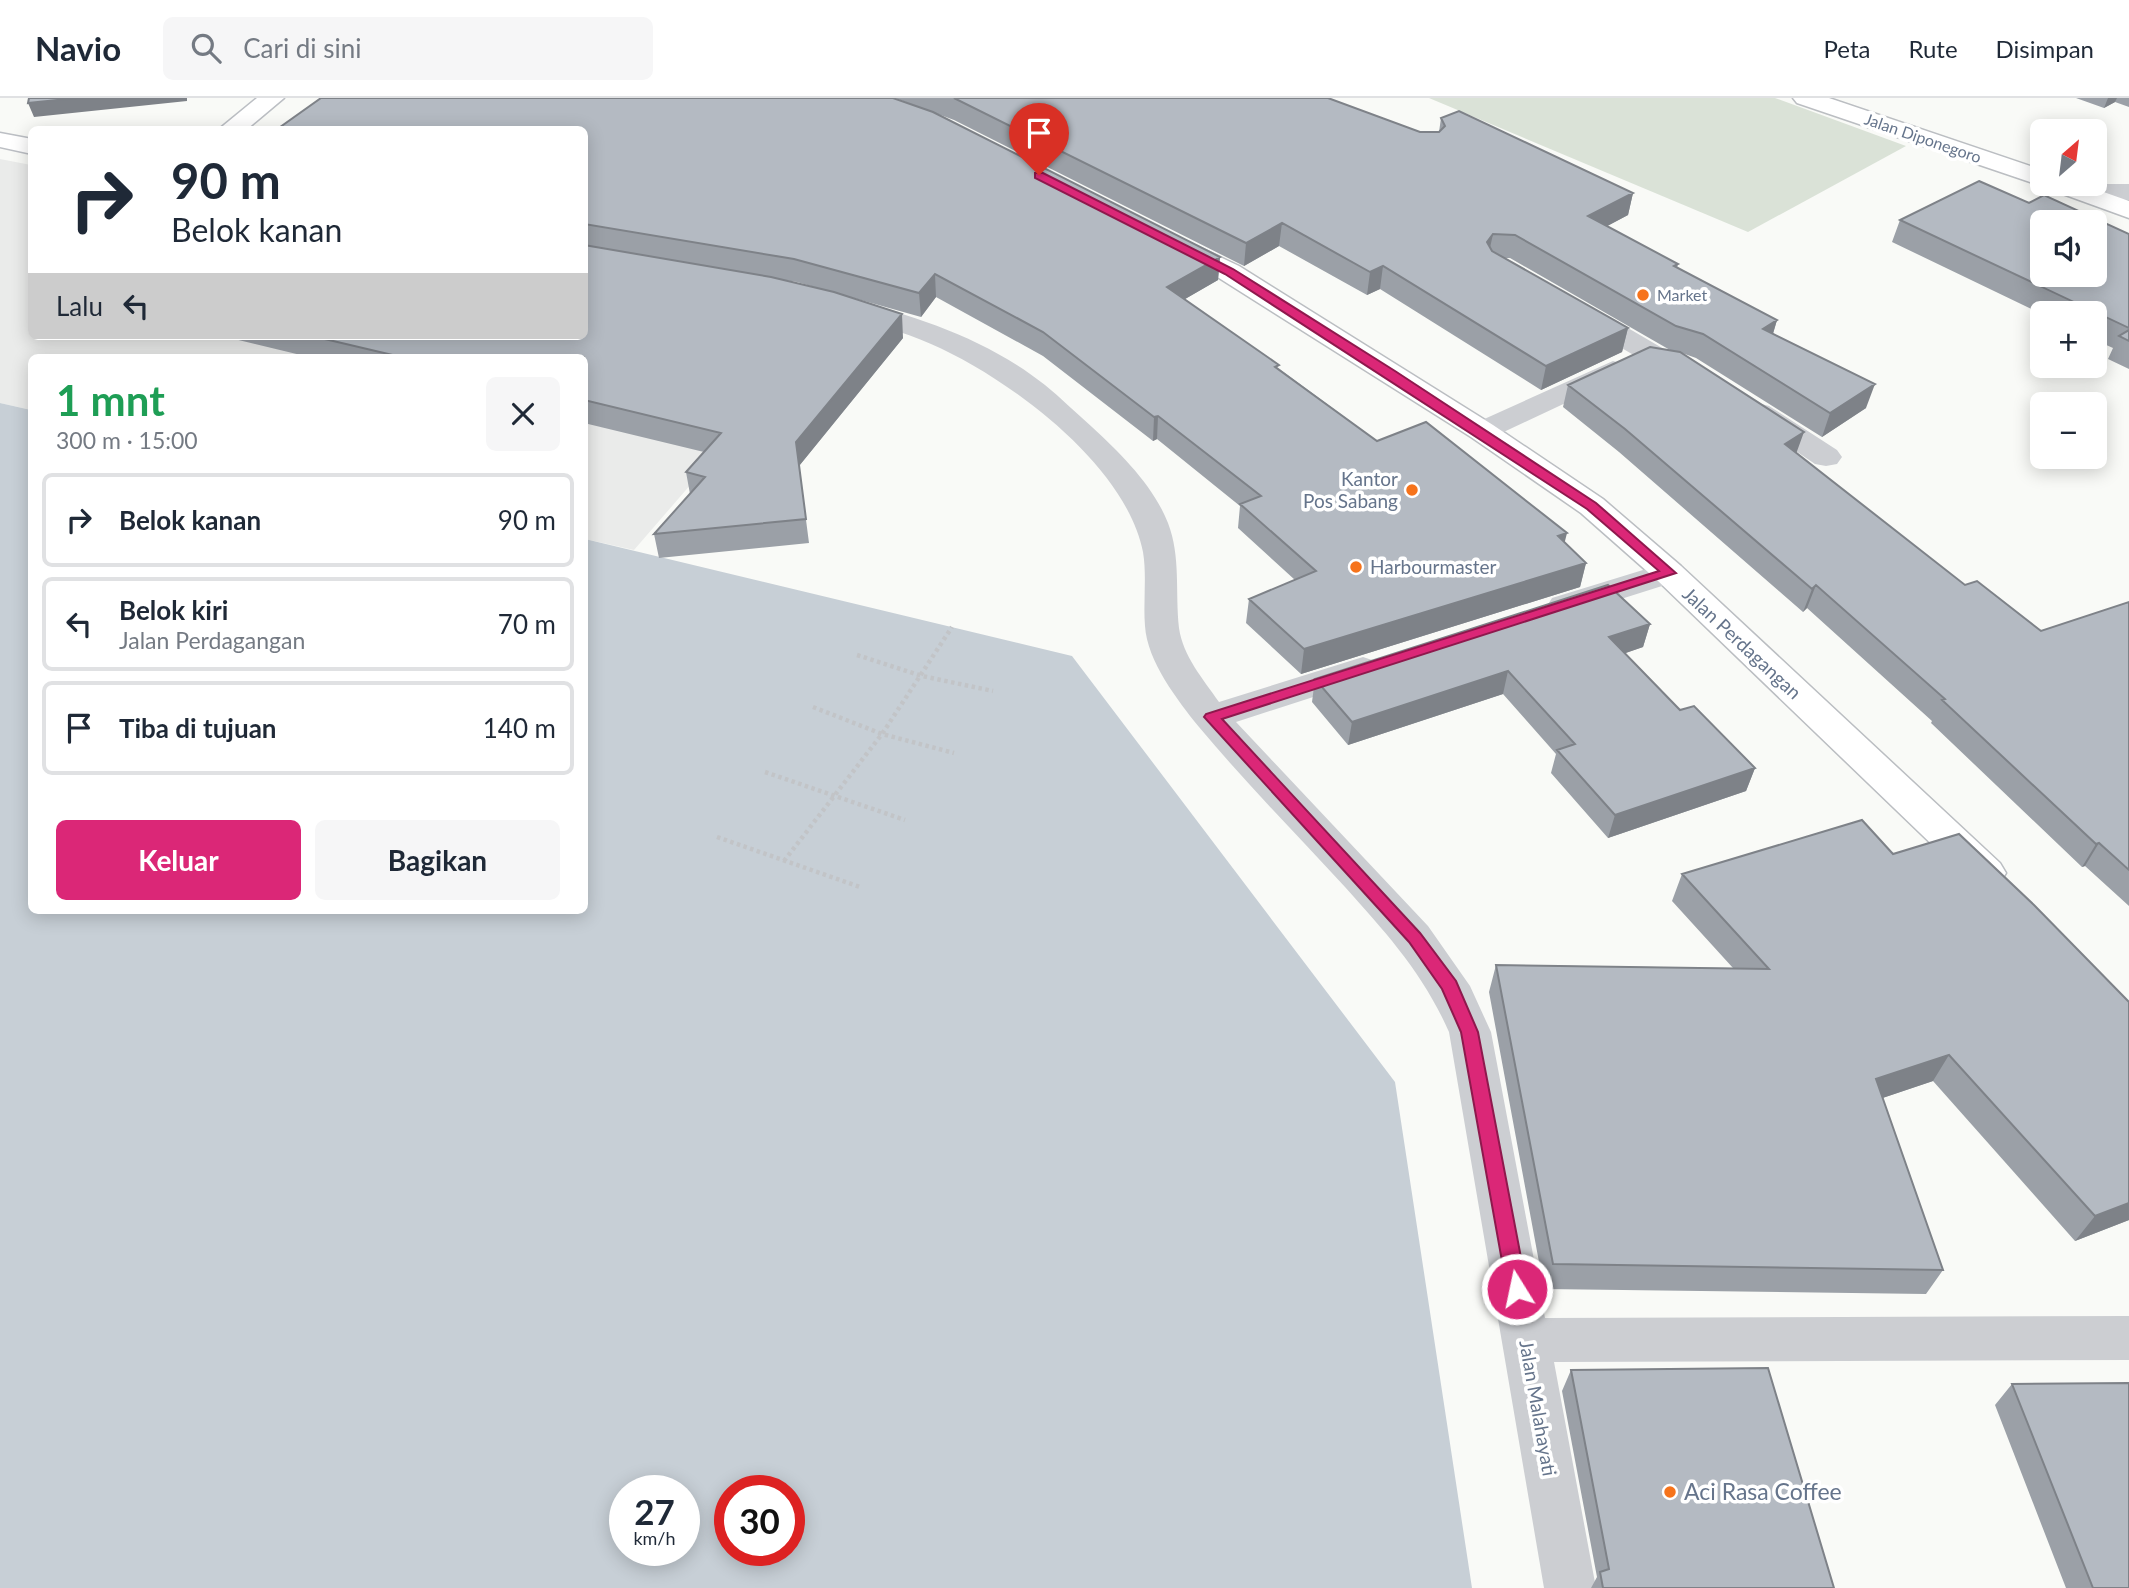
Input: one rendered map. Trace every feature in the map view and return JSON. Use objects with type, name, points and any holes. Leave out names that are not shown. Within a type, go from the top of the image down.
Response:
[{"type":"main road","points":[[235,126],[272,98]]},
{"type":"main road","name":"Jalan Diponegoro","points":[[1805,98],[2030,174]]},
{"type":"main road","points":[[0,140],[28,146]]},
{"type":"main road","points":[[2092,196],[2129,210]]},
{"type":"main road","name":"Jalan Perdagangan","points":[[1142,228],[1229,272],[1482,431],[1592,506],[1669,573],[2011,897]]},
{"type":"street","points":[[2107,190],[2129,192]]},
{"type":"street","points":[[1482,431],[1639,358],[1672,362],[1556,299]]},
{"type":"street","name":"Jalan Malahayati","points":[[823,301],[918,329],[989,362],[1033,390],[1097,448],[1129,483],[1151,521],[1160,554],[1162,629],[1168,652],[1211,717],[1415,937],[1450,986],[1470,1032],[1570,1588]]},
{"type":"street","points":[[1740,401],[1826,457]]},
{"type":"street","points":[[1538,614],[1669,573]]},
{"type":"street","points":[[1211,717],[1394,659]]},
{"type":"street","points":[[1526,1340],[2129,1338]]},
{"type":"path","points":[[783,861],[882,734],[952,626]]},
{"type":"path","points":[[857,655],[922,676],[993,691]]},
{"type":"path","points":[[813,708],[882,734],[954,753]]},
{"type":"path","points":[[765,772],[905,820]]},
{"type":"path","points":[[717,837],[860,887]]},
{"type":"shaded area","points":[[1429,98],[1775,98],[1906,146],[1748,232]]},
{"type":"shaded area","points":[[0,159],[28,164],[28,340],[588,340],[588,336],[826,328],[634,550],[588,540],[588,354],[28,354],[28,409],[0,403]]},
{"type":"shaded area","points":[[0,403],[28,409],[28,914],[588,914],[588,540],[1072,656],[1395,1082],[1472,1588],[0,1588]]},
{"type":"building","points":[[29,98],[77,98],[28,103]]},
{"type":"building","points":[[321,98],[893,98],[933,112],[1220,257],[1167,287],[1279,365],[1275,367],[1377,441],[1426,422],[1567,533],[1558,536],[1586,563],[1304,649],[1249,599],[1316,571],[1240,504],[1261,496],[1043,332],[935,274],[919,293],[794,259],[588,225],[588,126],[282,126]]},
{"type":"building","points":[[954,98],[1328,98],[1420,132],[1439,132],[1445,126],[1441,118],[1459,111],[1633,193],[1588,216],[1678,264],[1674,266],[1777,320],[1763,329],[1875,384],[1830,413],[1703,334],[1676,326],[1515,235],[1493,234],[1487,242],[1492,251],[1628,328],[1546,366],[1383,266],[1370,272],[1282,223],[1246,243]]},
{"type":"building","points":[[1979,181],[2029,203],[2046,196],[2077,210],[2030,210],[2030,281],[1900,220]]},
{"type":"building","points":[[2107,224],[2129,234],[2129,328],[2107,318],[2107,301],[2072,301],[2042,287],[2107,287]]},
{"type":"building","points":[[588,246],[771,277],[834,292],[902,314],[796,442],[806,519],[654,534],[705,477],[686,472],[721,433],[588,401],[588,354],[388,354],[329,340],[588,340]]},
{"type":"building","points":[[2129,330],[2129,341],[2119,336]]},
{"type":"building","points":[[1650,347],[1680,352],[1804,432],[1785,444],[1965,585],[1977,581],[2041,631],[2129,602],[2129,870],[2099,843],[2096,844],[1942,700],[1945,699],[1816,585],[1812,589],[1625,429],[1568,385]]},
{"type":"building","points":[[1608,585],[1650,624],[1609,637],[1680,710],[1694,706],[1755,768],[1615,815],[1557,750],[1575,744],[1508,671],[1352,722],[1315,679]]},
{"type":"building","points":[[1862,820],[1893,854],[1959,834],[2034,905],[2129,1002],[2129,1203],[2095,1216],[1949,1055],[1876,1079],[1943,1270],[1553,1264],[1496,965],[1769,969],[1682,874]]},
{"type":"building","points":[[1768,1368],[1834,1588],[1603,1588],[1600,1572],[1609,1569],[1571,1370]]},
{"type":"building","points":[[2129,1383],[2129,1588],[2093,1588],[2012,1384]]},
{"type":"place","name":"Market","points":[[1643,295]]},
{"type":"place","name":"Kantor Pos Sabang","points":[[1412,490]]},
{"type":"place","name":"Harbourmaster","points":[[1356,567]]},
{"type":"place","name":"Aci Rasa Coffee","points":[[1670,1492]]},
{"type":"route","points":[[1039,175],[1229,272],[1482,431],[1592,506],[1669,573],[1211,717],[1415,937],[1450,986],[1470,1032],[1517,1289]]}]
